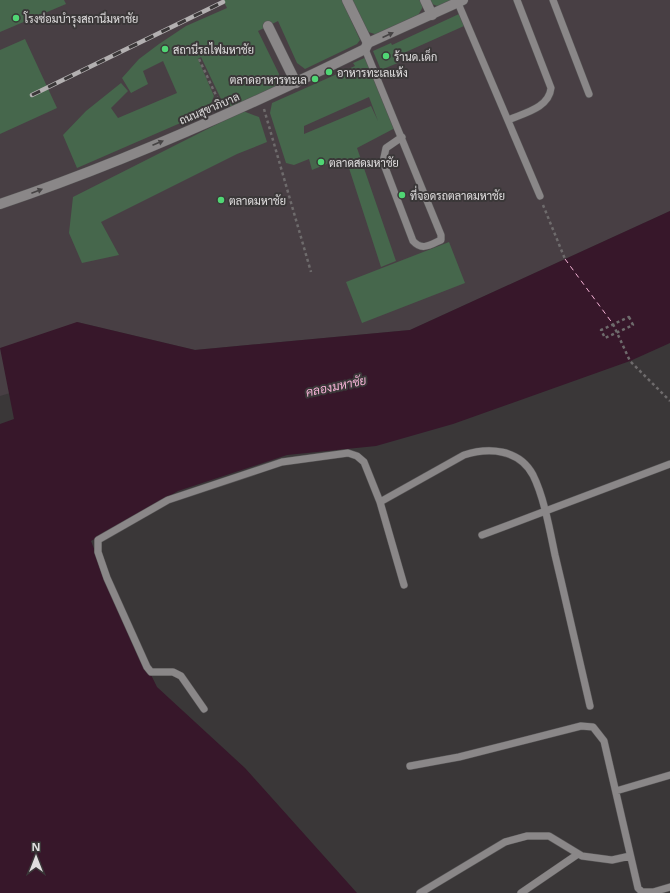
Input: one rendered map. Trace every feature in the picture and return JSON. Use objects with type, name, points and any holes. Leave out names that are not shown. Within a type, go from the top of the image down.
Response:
[{"type":"street","points":[[347,0],[367,46]]},
{"type":"street","points":[[424,0],[432,15]]},
{"type":"street","name":"ถนนสุขาภิบาล","points":[[0,204],[88,172],[262,99],[367,46],[461,2]]},
{"type":"street","points":[[268,26],[296,83]]},
{"type":"lane","points":[[508,120],[543,104],[550,94],[551,88],[517,0]]},
{"type":"lane","points":[[553,0],[589,94]]},
{"type":"lane","points":[[461,2],[540,196]]},
{"type":"lane","points":[[367,46],[441,236],[441,240],[426,247],[418,246],[413,241],[383,162],[386,148],[402,137]]},
{"type":"lane","points":[[380,502],[464,455],[479,450],[496,450],[515,457],[533,475],[545,511],[590,706]]},
{"type":"lane","points":[[204,709],[181,676],[173,672],[151,672],[147,667],[108,578],[98,552],[98,540],[168,500],[237,476],[289,461],[348,454],[357,456],[364,462],[380,502],[404,585]]},
{"type":"lane","points":[[482,535],[670,465]]},
{"type":"lane","points":[[410,766],[459,757],[587,726],[593,727],[604,741],[638,888],[642,892],[653,892],[670,887]]},
{"type":"lane","points":[[616,791],[670,775]]},
{"type":"lane","points":[[420,893],[505,842],[527,836],[549,836],[582,856],[612,860],[630,856]]},
{"type":"lane","points":[[521,893],[578,854]]},
{"type":"path","points":[[199,58],[225,115]]},
{"type":"path","points":[[262,99],[311,272]]},
{"type":"path","points":[[540,196],[565,259]]},
{"type":"path","points":[[629,317],[633,325],[605,338],[601,330],[613,324],[629,317]]},
{"type":"path","points":[[613,324],[630,361],[670,401]]},
{"type":"shaded area","points":[[0,0],[670,0],[670,211],[410,330],[195,350],[77,322],[17,391],[0,396]]},
{"type":"water","name":"คลองมหาชัย","points":[[670,211],[670,343],[630,361],[453,424],[376,446],[287,455],[178,491],[91,541],[113,598],[157,687],[245,768],[357,893],[0,893],[0,424],[14,419],[0,348],[77,322],[195,350],[410,330]]},
{"type":"building","name":"โรงซ่อมบำรุงสถานีมหาชัย","points":[[0,0],[64,0],[66,4],[0,32]]},
{"type":"building","points":[[223,0],[342,0],[360,40],[357,44],[305,69],[297,63],[278,21],[258,31],[279,74],[273,90],[232,107],[221,99],[201,57],[198,59],[214,96],[208,111],[77,168],[63,135],[86,111],[121,83],[128,91],[111,108],[118,118],[177,93],[163,61],[143,71],[148,84],[131,93],[122,78],[139,59],[186,26],[227,8]]},
{"type":"building","points":[[350,0],[421,0],[424,5],[417,17],[378,35],[365,31]]},
{"type":"building","points":[[430,0],[454,0],[440,7],[432,4]]},
{"type":"building","points":[[459,14],[464,26],[397,56],[400,62],[381,70],[373,51],[391,43],[392,45]]},
{"type":"building","points":[[25,39],[57,108],[0,134],[0,50]]},
{"type":"building","points":[[369,56],[395,128],[357,148],[396,261],[381,267],[348,165],[339,159],[312,170],[309,159],[294,165],[286,163],[270,113],[272,103],[355,66],[353,63]],"holes":[[[369,97],[378,121],[371,106],[304,134],[304,126]]]},
{"type":"building","points":[[243,111],[259,117],[267,142],[237,154],[101,222],[119,255],[82,263],[69,233],[73,197]]},
{"type":"building","points":[[449,242],[465,283],[362,323],[346,282]]},
{"type":"ferry route","points":[[565,259],[613,324]]},
{"type":"railway","points":[[32,95],[223,2]]},
{"type":"place","name":"โรงซ่อมบำรุงสถานีมหาชัย","points":[[16,18]]},
{"type":"place","name":"สถานีรถไฟมหาชัย","points":[[165,49]]},
{"type":"place","name":"ร้านด.เด็ก","points":[[386,56]]},
{"type":"place","name":"อาหารทะเลแห้ง","points":[[329,72]]},
{"type":"place","name":"ตลาดอาหารทะเล","points":[[315,79]]},
{"type":"place","name":"ตลาดสดมหาชัย","points":[[321,162]]},
{"type":"place","name":"ที่จอดรถตลาดมหาชัย","points":[[402,195]]},
{"type":"place","name":"ตลาดมหาชัย","points":[[221,200]]}]
